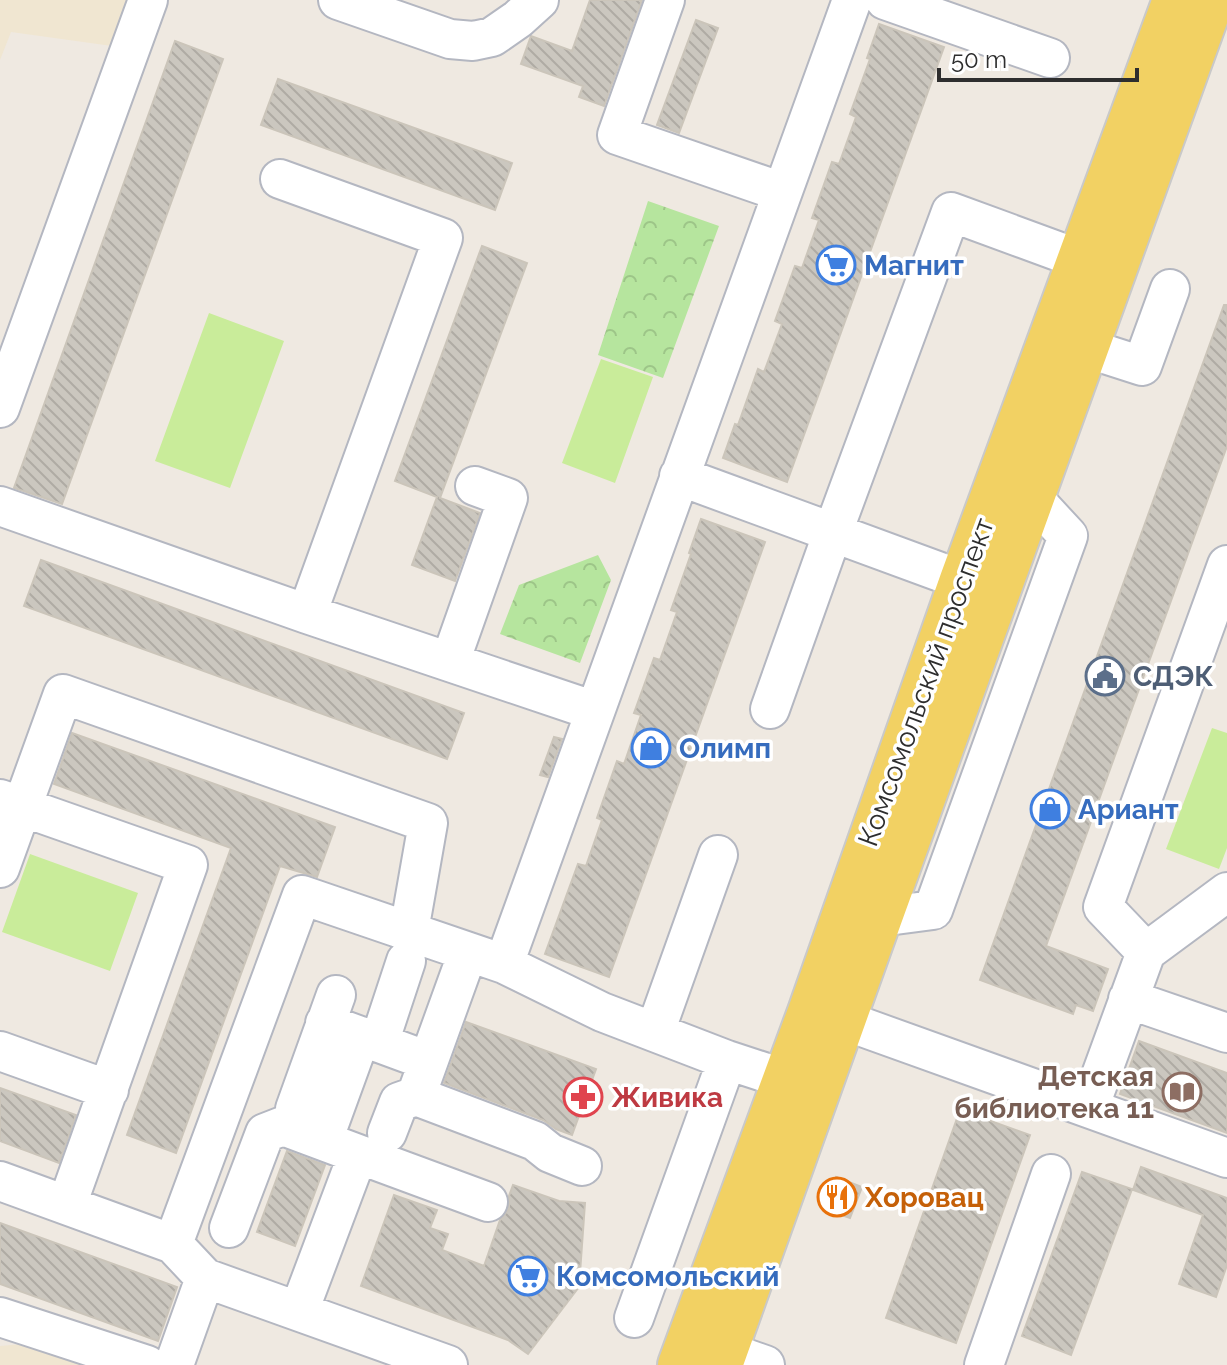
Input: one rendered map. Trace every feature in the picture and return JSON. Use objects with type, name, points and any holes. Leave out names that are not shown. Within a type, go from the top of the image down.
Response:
[{"type":"main road","name":"Комсомольский проспект","points":[[723,1358],[802,1084],[962,580],[1175,0]]},
{"type":"main road","name":"Комсомольский проспект","points":[[680,1365],[732,1223],[802,1084],[843,1020],[1212,0]]},
{"type":"main road","points":[[723,1358],[711,1363],[703,1360],[698,1352],[734,1251],[732,1223]]},
{"type":"lane","points":[[0,408],[148,0]]},
{"type":"lane","points":[[338,0],[450,39],[473,41],[492,37],[539,0]]},
{"type":"lane","points":[[665,0],[617,135],[782,192]]},
{"type":"lane","points":[[504,964],[852,0]]},
{"type":"lane","points":[[885,0],[1050,58]]},
{"type":"lane","points":[[280,179],[443,238],[307,614]]},
{"type":"lane","points":[[770,709],[951,212],[1079,259]]},
{"type":"lane","points":[[1086,348],[1142,366],[1170,289]]},
{"type":"lane","points":[[679,476],[962,580]]},
{"type":"lane","points":[[450,662],[508,498],[475,486]]},
{"type":"lane","points":[[0,506],[595,711]]},
{"type":"lane","points":[[1146,952],[1103,907],[1227,565]]},
{"type":"lane","points":[[2,856],[11,803],[63,694],[428,823],[407,946],[370,1040],[329,1124]]},
{"type":"lane","points":[[11,803],[188,865],[67,1205]]},
{"type":"lane","points":[[655,1032],[718,855]]},
{"type":"lane","points":[[1089,1108],[1146,952],[1227,892]]},
{"type":"lane","points":[[173,1244],[302,895],[407,946],[468,952],[504,964],[602,1012],[727,1060],[802,1084]]},
{"type":"lane","points":[[299,1311],[373,1143],[399,1102],[422,1078],[468,952]]},
{"type":"lane","points":[[1128,999],[1227,1033]]},
{"type":"lane","points":[[295,1109],[331,1009],[422,1078],[535,1141],[550,1153],[582,1166]]},
{"type":"lane","points":[[843,1020],[1227,1158]]},
{"type":"lane","points":[[0,1051],[109,1090]]},
{"type":"lane","points":[[634,1318],[727,1060]]},
{"type":"lane","points":[[229,1228],[265,1133],[283,1126],[373,1143],[488,1202]]},
{"type":"lane","points":[[984,1365],[1051,1174]]},
{"type":"lane","points":[[0,1181],[173,1244],[205,1278],[448,1365]]},
{"type":"lane","points":[[174,1365],[205,1278]]},
{"type":"lane","points":[[0,1317],[147,1365]]},
{"type":"lane","points":[[723,1358],[765,1365]]},
{"type":"shaded area","points":[[0,0],[129,0],[112,46],[11,32],[0,60]]},
{"type":"shaded area","points":[[23,1344],[82,1365],[0,1365],[0,1346]]},
{"type":"green space","points":[[648,201],[719,226],[663,378],[598,355]]},
{"type":"green space","points":[[209,313],[284,341],[230,488],[155,461]]},
{"type":"green space","points":[[601,359],[653,377],[615,483],[562,463]]},
{"type":"green space","points":[[598,555],[611,580],[580,663],[500,634],[519,585]]},
{"type":"green space","points":[[1212,728],[1227,733],[1227,848],[1219,869],[1166,849]]},
{"type":"green space","points":[[30,854],[138,893],[110,971],[2,932]]},
{"type":"building","points":[[590,0],[642,0],[604,106],[579,97],[583,86],[521,64],[531,36],[572,51]]},
{"type":"building","points":[[696,20],[718,28],[679,133],[657,125]]},
{"type":"building","points":[[879,24],[944,47],[787,482],[723,458],[758,369],[764,372],[782,324],[775,321],[795,266],[802,268],[819,220],[812,218],[832,162],[839,164],[856,117],[850,114]]},
{"type":"building","points":[[175,41],[223,59],[62,504],[14,488]]},
{"type":"building","points":[[278,79],[512,163],[495,210],[261,125]]},
{"type":"building","points":[[482,246],[527,263],[440,498],[480,513],[455,581],[412,565],[437,497],[395,481]]},
{"type":"building","points":[[1224,305],[1227,305],[1227,446],[1046,946],[1108,969],[1093,1011],[1076,1005],[1073,1014],[980,980]]},
{"type":"building","points":[[701,519],[765,542],[609,977],[545,954],[578,864],[586,866],[602,820],[597,818],[617,761],[624,764],[641,715],[634,713],[654,658],[660,660],[677,612],[671,610]]},
{"type":"building","points":[[41,560],[464,713],[447,759],[24,606]]},
{"type":"building","points":[[72,733],[335,827],[317,877],[280,866],[176,1153],[127,1135],[231,848],[54,784]]},
{"type":"building","points":[[554,737],[562,739],[548,777],[540,775]]},
{"type":"building","points":[[466,1022],[596,1069],[572,1135],[543,1120],[444,1083]]},
{"type":"building","points":[[1139,1041],[1227,1073],[1227,1133],[1120,1094]]},
{"type":"building","points":[[0,1088],[76,1115],[59,1163],[0,1141]]},
{"type":"building","points":[[960,1110],[1030,1135],[956,1343],[886,1318]]},
{"type":"building","points":[[287,1151],[325,1165],[295,1246],[257,1232]]},
{"type":"building","points":[[1141,1167],[1227,1198],[1227,1265],[1216,1297],[1179,1284],[1203,1215],[1133,1190]]},
{"type":"building","points":[[1082,1172],[1132,1189],[1071,1355],[1022,1336]]},
{"type":"building","points":[[836,1177],[862,1187],[850,1218],[824,1209]]},
{"type":"building","name":"Комсомольский","points":[[513,1185],[559,1201],[585,1203],[579,1287],[528,1354],[508,1340],[361,1286],[394,1195],[437,1210],[430,1228],[448,1234],[442,1250],[484,1266],[500,1220],[509,1209]]},
{"type":"building","points":[[0,1223],[177,1287],[158,1341],[0,1284]]},
{"type":"place","name":"Магнит","points":[[836,265]]},
{"type":"place","name":"СДЭК","points":[[1105,676]]},
{"type":"place","name":"Олимп","points":[[651,748]]},
{"type":"place","name":"Ариант","points":[[1050,809]]},
{"type":"place","name":"Детская библиотека 11","points":[[1182,1092]]},
{"type":"place","name":"Живика","points":[[583,1097]]},
{"type":"place","name":"Хоровац","points":[[837,1197]]},
{"type":"place","name":"Комсомольский","points":[[528,1276]]}]
